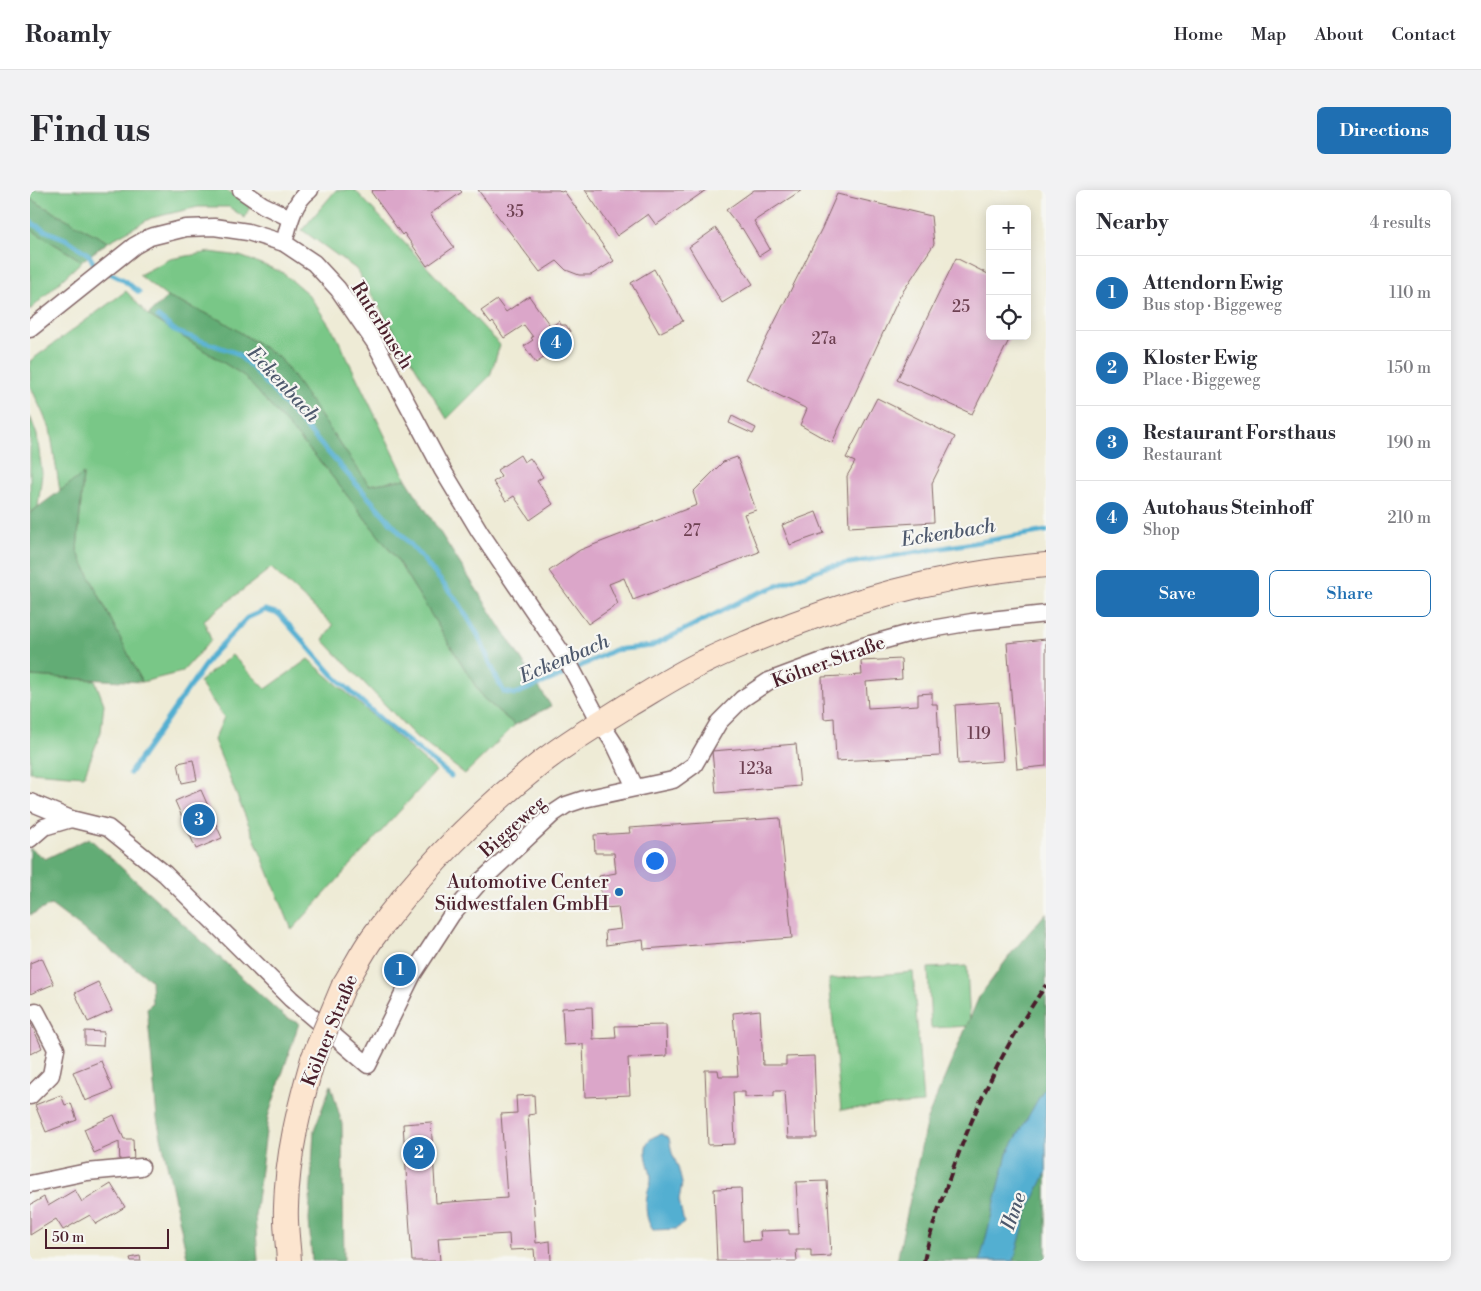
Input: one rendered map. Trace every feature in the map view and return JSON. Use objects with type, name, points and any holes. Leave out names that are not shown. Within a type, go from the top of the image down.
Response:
[{"type":"main road","name":"Kölner Straße","points":[[289,1261],[286,1208],[297,1114],[313,1059],[344,984],[372,939],[395,909],[436,861],[476,820],[542,763],[600,722],[704,662],[792,623],[870,598],[924,584],[1007,568],[1046,565]]},
{"type":"street","points":[[241,190],[263,205],[290,218]]},
{"type":"street","points":[[284,243],[290,218],[302,198],[310,190]]},
{"type":"street","name":"Ruterbusch","points":[[30,329],[134,246],[150,237],[186,228],[214,227],[240,231],[284,243],[314,263],[338,289],[375,343],[442,469],[480,532],[568,662],[600,722]]},
{"type":"street","name":"Kölner Straße","points":[[635,787],[673,780],[694,765],[718,722],[742,698],[769,681],[860,647],[914,632],[972,622],[1046,614]]},
{"type":"street","points":[[600,722],[615,745],[635,787]]},
{"type":"street","name":"Biggeweg","points":[[71,819],[108,828],[165,874],[291,999],[368,1065],[413,974],[452,914],[479,883],[554,813],[566,805],[635,787]]},
{"type":"street","points":[[30,802],[71,819]]},
{"type":"street","points":[[30,839],[44,827],[71,819]]},
{"type":"street","points":[[30,1096],[51,1075],[56,1049],[36,1011]]},
{"type":"street","points":[[30,1184],[87,1172],[141,1167]]},
{"type":"green space","points":[[30,190],[226,190],[251,204],[245,218],[229,207],[198,207],[151,218],[108,242],[30,199]]},
{"type":"green space","points":[[336,190],[355,190],[500,345],[490,376],[447,419],[356,269],[302,230]]},
{"type":"green space","points":[[30,199],[108,242],[82,261],[30,229]]},
{"type":"green space","points":[[30,229],[82,261],[30,310]]},
{"type":"green space","points":[[210,252],[240,256],[282,272],[309,295],[336,335],[406,479],[369,485],[280,358],[221,320],[167,297],[139,275],[170,259]]},
{"type":"green space","points":[[126,291],[148,315],[243,375],[324,466],[396,558],[483,698],[515,725],[465,774],[416,737],[323,640],[333,625],[271,568],[204,620],[211,640],[182,672],[142,682],[77,551],[83,475],[60,491],[50,429],[30,385],[30,361]]},
{"type":"green space","points":[[167,297],[221,320],[280,358],[369,485],[406,479],[551,706],[515,725],[483,698],[396,558],[324,466],[243,375],[148,315]]},
{"type":"green space","points":[[30,416],[37,435],[42,473],[38,507],[30,513]]},
{"type":"green space","points":[[83,474],[77,551],[142,682],[30,676],[30,513]]},
{"type":"green space","points":[[232,655],[266,689],[308,659],[436,771],[292,930],[214,740],[224,717],[199,682]]},
{"type":"green space","points":[[30,676],[95,680],[104,704],[101,732],[84,776],[30,772]]},
{"type":"green space","points":[[89,838],[285,1017],[299,1023],[268,1117],[255,1215],[258,1261],[188,1261],[157,1118],[147,1008],[152,1003],[151,980],[51,905],[30,915],[30,848],[45,859]]},
{"type":"green space","points":[[1046,913],[1046,1261],[897,1261],[927,1119],[979,997],[1013,951]]},
{"type":"green space","points":[[967,966],[970,1026],[931,1028],[928,968]]},
{"type":"green space","points":[[913,972],[923,1103],[841,1110],[829,979]]},
{"type":"green space","points":[[331,1085],[342,1124],[344,1261],[312,1261],[309,1220],[314,1130]]},
{"type":"water","name":"Ihne","points":[[1046,1085],[1046,1173],[1027,1213],[1014,1261],[980,1261],[1007,1154]]},
{"type":"water","points":[[662,1134],[669,1138],[682,1183],[679,1200],[684,1223],[676,1229],[653,1230],[647,1218],[646,1209],[651,1174],[646,1147],[653,1137]]},
{"type":"building","points":[[373,190],[460,190],[462,192],[430,214],[454,247],[427,266],[404,233],[402,235],[371,192]]},
{"type":"building","points":[[478,190],[564,191],[614,261],[591,275],[579,275],[566,270],[557,261],[540,272]]},
{"type":"building","points":[[585,190],[706,190],[656,225],[648,214],[617,236]]},
{"type":"building","points":[[754,190],[802,190],[754,221],[770,249],[759,256],[742,228],[726,210]]},
{"type":"building","points":[[837,194],[931,216],[934,244],[900,296],[832,443],[800,425],[807,409],[746,379],[822,228]]},
{"type":"building","points":[[716,228],[753,284],[722,303],[689,247]]},
{"type":"building","points":[[956,258],[986,273],[986,340],[1009,340],[972,414],[897,380]]},
{"type":"building","points":[[654,269],[683,321],[659,333],[631,283]]},
{"type":"building","points":[[529,296],[551,327],[559,321],[561,325],[566,325],[570,331],[569,336],[571,339],[556,349],[555,354],[550,358],[545,357],[536,363],[524,346],[533,340],[531,338],[533,337],[524,325],[504,338],[493,322],[491,324],[481,311],[497,300],[506,312]]},
{"type":"building","points":[[877,398],[955,437],[932,483],[934,522],[849,527],[847,476],[855,462],[846,458]]},
{"type":"building","points":[[732,416],[756,428],[753,434],[729,423]]},
{"type":"building","points":[[520,455],[524,462],[530,458],[543,477],[537,481],[553,504],[530,520],[514,496],[506,501],[493,482],[501,477],[497,470]]},
{"type":"building","points":[[737,457],[756,510],[744,514],[759,552],[633,600],[624,578],[609,584],[618,604],[588,624],[549,571],[580,550],[697,505],[693,492],[723,462]]},
{"type":"building","points":[[816,512],[824,533],[790,545],[782,525]]},
{"type":"building","points":[[1046,639],[1046,766],[1017,769],[1007,643]]},
{"type":"building","points":[[901,659],[902,679],[866,682],[868,708],[918,705],[918,694],[932,693],[932,704],[937,704],[940,756],[836,761],[834,718],[824,719],[822,677],[862,675],[861,661]]},
{"type":"building","points":[[999,702],[1003,761],[958,764],[955,705]]},
{"type":"building","points":[[796,744],[800,786],[716,793],[712,751]]},
{"type":"building","points":[[193,760],[197,780],[182,783],[178,763]]},
{"type":"building","points":[[201,790],[222,838],[196,849],[175,801]]},
{"type":"building","points":[[780,818],[792,938],[644,949],[643,940],[606,945],[605,931],[621,929],[618,907],[603,908],[599,876],[616,873],[614,853],[595,853],[594,835],[630,833],[629,828]]},
{"type":"building","points":[[42,958],[54,984],[30,994],[30,963]]},
{"type":"building","points":[[98,982],[112,1011],[88,1022],[75,993]]},
{"type":"building","points":[[592,1007],[593,1039],[616,1038],[615,1026],[666,1025],[667,1056],[628,1058],[630,1095],[585,1097],[583,1044],[564,1045],[562,1008]]},
{"type":"building","points":[[760,1010],[763,1065],[786,1065],[786,1057],[814,1056],[817,1138],[788,1138],[785,1091],[774,1091],[774,1096],[745,1097],[745,1092],[733,1092],[735,1144],[708,1145],[705,1070],[718,1070],[719,1076],[738,1076],[733,1013]]},
{"type":"building","points":[[30,1021],[42,1048],[30,1054]]},
{"type":"building","points":[[85,1031],[104,1032],[103,1046],[85,1045]]},
{"type":"building","points":[[101,1061],[113,1090],[85,1101],[73,1072]]},
{"type":"building","points":[[61,1095],[65,1105],[71,1103],[77,1120],[46,1132],[35,1105]]},
{"type":"building","points":[[534,1095],[535,1114],[528,1115],[536,1243],[550,1241],[551,1261],[535,1261],[534,1249],[510,1250],[509,1234],[438,1238],[440,1261],[412,1261],[403,1124],[431,1122],[436,1203],[507,1198],[501,1114],[517,1113],[516,1096]]},
{"type":"building","points":[[114,1115],[124,1139],[133,1139],[134,1162],[120,1163],[119,1142],[94,1153],[84,1129]]},
{"type":"building","points":[[827,1181],[831,1256],[811,1257],[811,1250],[796,1250],[797,1261],[717,1261],[714,1189],[741,1188],[743,1241],[761,1240],[760,1231],[789,1230],[789,1234],[799,1234],[796,1182]]},
{"type":"building","points":[[111,1184],[125,1207],[96,1224],[90,1215],[63,1230],[56,1219],[30,1235],[30,1205],[44,1197],[48,1206],[75,1190],[82,1202]]},
{"type":"building","points":[[140,1256],[141,1261],[131,1261],[130,1258]]},
{"type":"waterway","name":"Eckenbach","points":[[30,222],[68,240],[89,255],[95,266],[122,279],[139,292]]},
{"type":"waterway","name":"Eckenbach","points":[[158,317],[177,332],[236,353],[251,366],[418,553],[459,603],[478,635],[504,692],[515,694],[560,676],[614,650],[652,646],[751,596],[826,567],[1046,531]]},
{"type":"waterway","points":[[130,773],[211,656],[247,618],[265,610],[279,614],[333,675],[385,723],[451,776]]},
{"type":"railway","points":[[924,1261],[943,1197],[980,1102],[1017,1030],[1046,985]]},
{"type":"place","name":"Autohaus Steinhoff","points":[[556,343]]},
{"type":"place","name":"Restaurant Forsthaus","points":[[199,820]]},
{"type":"place","name":"Automotive Center Südwestfalen GmbH","points":[[619,892]]},
{"type":"place","name":"Attendorn Ewig","points":[[400,970]]},
{"type":"place","name":"Kloster Ewig","points":[[419,1153]]}]
